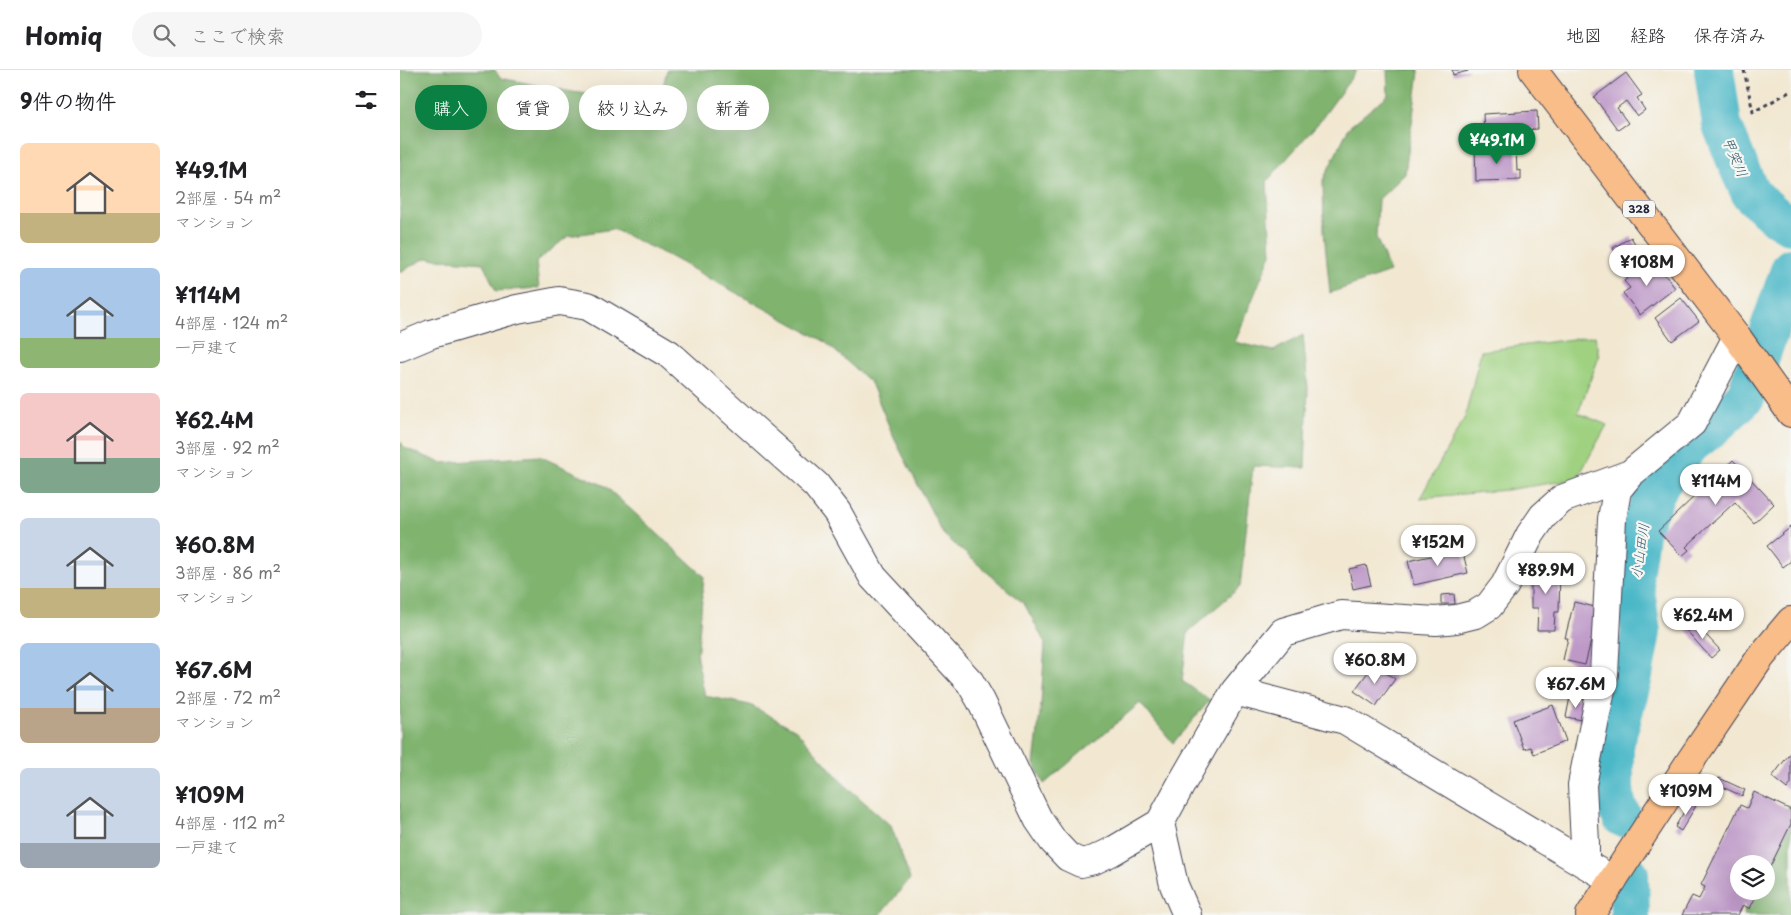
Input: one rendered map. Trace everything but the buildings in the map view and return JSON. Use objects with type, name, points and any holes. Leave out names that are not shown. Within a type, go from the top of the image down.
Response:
[{"type":"highway","name":"328","points":[[1534,70],[1741,342],[1791,413]]},
{"type":"highway","points":[[1590,915],[1690,760],[1754,666],[1791,621]]},
{"type":"street","points":[[400,347],[431,334],[517,309],[559,301],[588,306],[669,354],[816,485],[837,512],[872,577],[970,682],[1038,819],[1053,841],[1068,857],[1081,863],[1094,860],[1111,852],[1160,823],[1235,691],[1283,632],[1341,615],[1436,621],[1476,614],[1489,606],[1505,585],[1530,535],[1543,516],[1562,499],[1630,474]]},
{"type":"street","points":[[1584,864],[1585,843],[1582,785],[1604,674],[1612,519],[1618,490],[1630,474],[1692,424],[1741,342]]},
{"type":"street","points":[[1235,691],[1345,720],[1613,880]]},
{"type":"street","points":[[1160,823],[1174,885],[1187,915]]},
{"type":"path","points":[[1744,70],[1753,112],[1791,91]]},
{"type":"green space","points":[[400,70],[495,70],[500,78],[536,85],[497,85],[497,130],[569,130],[569,91],[579,93],[579,130],[687,130],[687,85],[663,85],[667,70],[1357,70],[1320,121],[1267,181],[1271,254],[1235,342],[1273,351],[1303,335],[1308,388],[1305,468],[1253,466],[1240,587],[1188,632],[1182,681],[1210,700],[1173,743],[1140,703],[1044,784],[1034,764],[1041,704],[1045,643],[1025,605],[943,534],[894,438],[871,383],[824,341],[667,255],[613,229],[568,236],[536,262],[539,288],[496,291],[483,263],[426,258],[400,272]]},
{"type":"green space","points":[[1387,70],[1419,70],[1405,174],[1378,200],[1376,237],[1390,272],[1330,293],[1324,232],[1323,180],[1349,127],[1388,95]]},
{"type":"green space","points":[[1595,336],[1599,357],[1578,413],[1607,425],[1577,479],[1506,490],[1420,498],[1465,417],[1481,351]]},
{"type":"green space","points":[[400,441],[405,448],[441,463],[539,456],[605,486],[704,576],[697,659],[705,696],[750,705],[796,730],[844,784],[891,826],[910,879],[880,915],[400,915]]},
{"type":"green space","points":[[1791,805],[1791,915],[1743,915],[1748,900],[1775,900],[1775,855],[1768,855],[1777,816]]},
{"type":"waterway","name":"甲突川","points":[[1714,70],[1722,125],[1751,194],[1774,215],[1791,225]]},
{"type":"waterway","name":"小山田川","points":[[1622,817],[1616,805],[1614,788],[1614,744],[1632,680],[1641,632],[1633,576],[1640,528],[1660,483],[1688,446],[1715,425],[1746,396],[1791,268]]},
{"type":"waterway","name":"小山田川","points":[[1629,874],[1630,915]]}]
